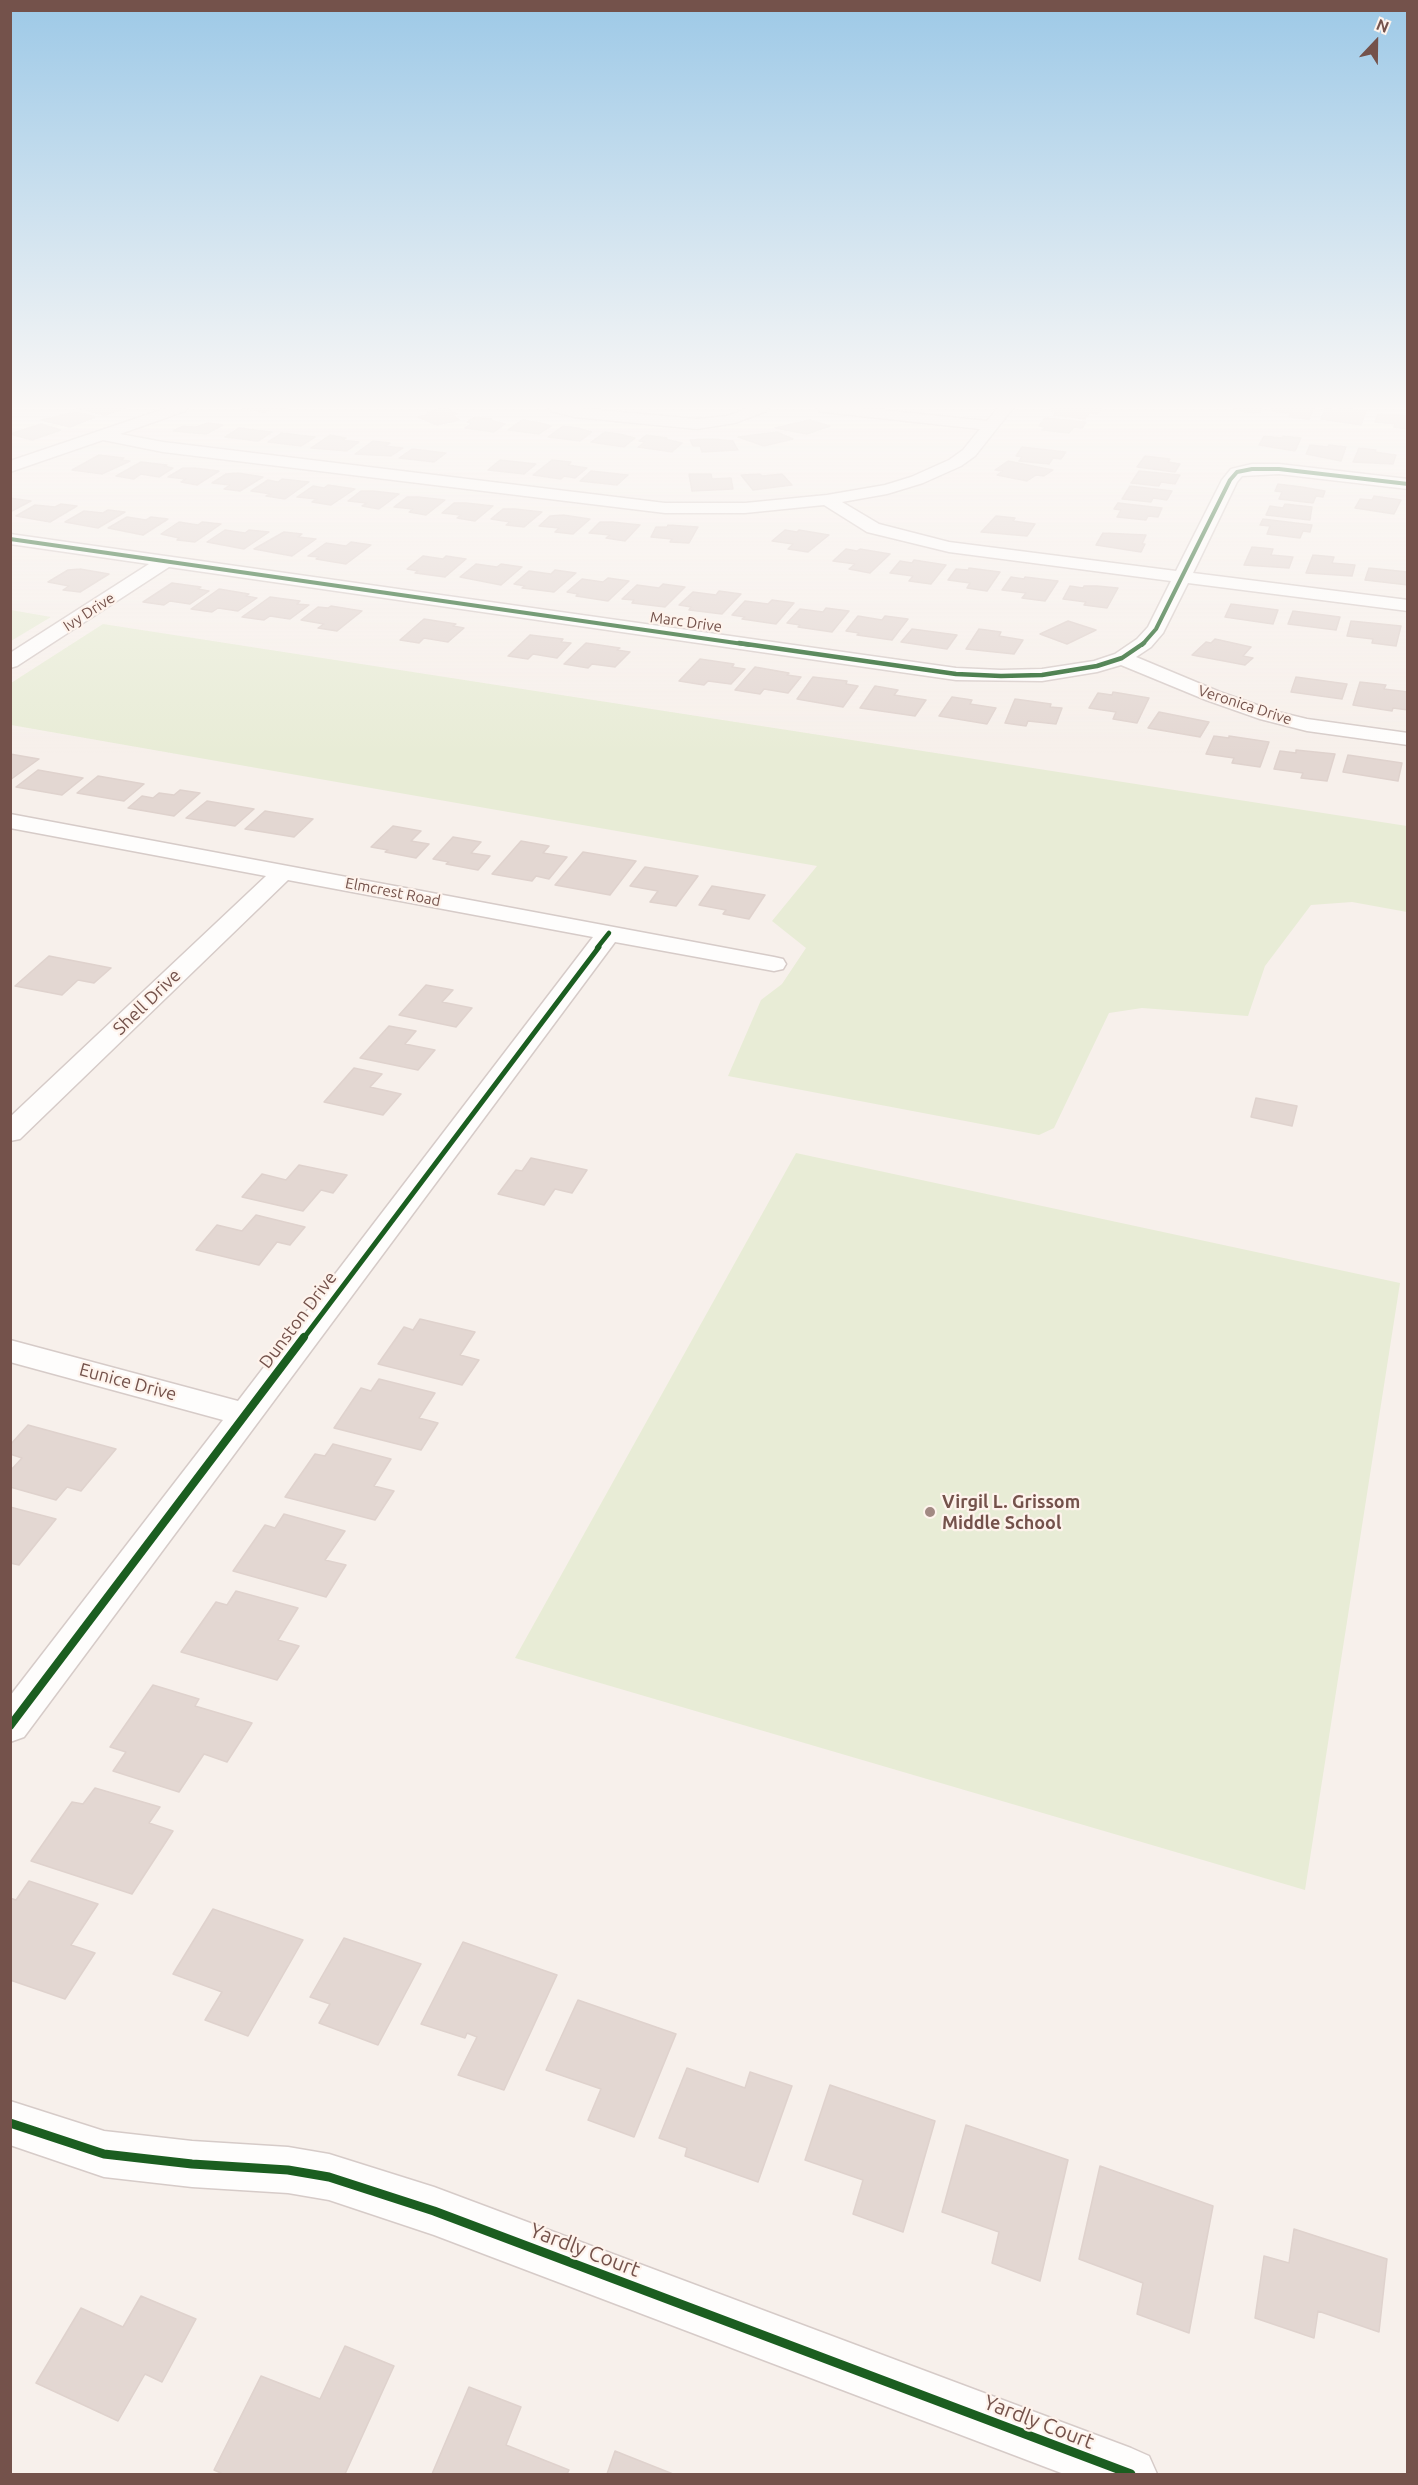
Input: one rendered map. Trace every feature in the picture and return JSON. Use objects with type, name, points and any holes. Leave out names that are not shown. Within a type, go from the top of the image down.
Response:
[{"type":"street","points":[[866,524],[919,541],[959,549],[1407,606]]},
{"type":"street","name":"Marc Drive","points":[[10,539],[956,674],[1001,676],[1042,675],[1076,670],[1122,658],[1144,643],[1156,630],[1208,524]]},
{"type":"street","name":"Ivy Drive","points":[[10,662],[168,560]]},
{"type":"street","name":"Veronica Drive","points":[[1122,658],[1267,716],[1307,725],[1407,739]]},
{"type":"street","name":"Elmcrest Road","points":[[10,821],[774,964]]},
{"type":"street","name":"Shell Drive","points":[[10,1133],[283,872]]},
{"type":"street","name":"Dunston Drive","points":[[10,1726],[609,933]]},
{"type":"street","name":"Eunice Drive","points":[[10,1351],[246,1414]]},
{"type":"street","name":"Yardly Court","points":[[10,2122],[104,2154],[192,2164],[288,2170],[328,2177],[434,2211],[1131,2475]]},
{"type":"green space","points":[[11,610],[51,617],[11,641]]},
{"type":"green space","points":[[103,624],[1407,826],[1407,912],[1352,902],[1311,905],[1265,966],[1248,1016],[1142,1008],[1109,1013],[1054,1128],[1039,1135],[728,1076],[761,1000],[782,984],[806,948],[772,921],[817,866],[11,725],[11,683]]},
{"type":"green space","points":[[796,1153],[1400,1283],[1305,1890],[515,1658]]},
{"type":"building","points":[[76,524],[105,524],[98,528]]},
{"type":"building","points":[[115,524],[160,524],[143,535],[108,528]]},
{"type":"building","points":[[176,524],[221,524],[195,542],[177,540],[179,538],[161,534]]},
{"type":"building","points":[[507,524],[528,524],[524,527]]},
{"type":"building","points":[[541,524],[584,524],[573,534],[555,532],[559,528],[539,526]]},
{"type":"building","points":[[598,524],[640,525],[625,541],[606,538],[610,535],[589,533]]},
{"type":"building","points":[[989,524],[1035,524],[1027,536],[981,532]]},
{"type":"building","points":[[668,525],[698,527],[689,543],[670,542],[672,539],[651,537],[656,527],[667,527]]},
{"type":"building","points":[[1260,525],[1312,525],[1310,532],[1303,531],[1300,538],[1267,534],[1270,526]]},
{"type":"building","points":[[225,530],[245,533],[249,530],[269,532],[244,549],[207,542]]},
{"type":"building","points":[[785,530],[829,535],[808,552],[788,549],[793,544],[772,541]]},
{"type":"building","points":[[284,532],[302,534],[298,537],[316,539],[292,556],[254,549]]},
{"type":"building","points":[[1103,533],[1146,535],[1142,544],[1145,544],[1141,552],[1096,545]]},
{"type":"building","points":[[351,542],[371,545],[346,564],[308,556],[326,543],[346,546]]},
{"type":"building","points":[[1252,547],[1273,549],[1271,555],[1293,557],[1289,568],[1244,565]]},
{"type":"building","points":[[846,549],[890,554],[870,573],[849,569],[855,564],[833,561]]},
{"type":"building","points":[[1313,555],[1334,557],[1332,563],[1355,565],[1352,576],[1306,573]]},
{"type":"building","points":[[423,556],[466,559],[445,577],[415,573],[418,571],[407,569]]},
{"type":"building","points":[[914,560],[946,565],[931,584],[909,581],[913,576],[890,573],[900,561],[912,563]]},
{"type":"building","points":[[476,564],[522,567],[501,585],[460,577]]},
{"type":"building","points":[[969,568],[1000,572],[987,591],[967,588],[970,583],[948,580],[956,569],[968,570]]},
{"type":"building","points":[[1369,568],[1408,572],[1408,585],[1365,580]]},
{"type":"building","points":[[80,569],[109,574],[80,592],[63,590],[69,586],[48,582],[68,570]]},
{"type":"building","points":[[555,570],[576,573],[554,592],[522,588],[525,586],[514,584],[529,571],[551,574]]},
{"type":"building","points":[[1011,577],[1058,581],[1045,601],[1022,598],[1026,593],[1002,590]]},
{"type":"building","points":[[608,578],[629,581],[608,601],[576,596],[578,594],[567,592],[582,579],[603,582]]},
{"type":"building","points":[[172,583],[201,587],[198,589],[209,591],[190,604],[170,601],[164,605],[143,602]]},
{"type":"building","points":[[663,584],[685,587],[665,607],[632,603],[634,600],[622,599],[637,585],[659,588]]},
{"type":"building","points":[[1070,586],[1118,588],[1107,608],[1063,599]]},
{"type":"building","points":[[219,589],[249,594],[246,596],[257,598],[238,611],[218,608],[212,612],[191,609]]},
{"type":"building","points":[[719,591],[741,594],[722,614],[689,610],[691,607],[679,605],[693,592],[716,595]]},
{"type":"building","points":[[270,597],[300,601],[297,604],[309,605],[290,619],[270,616],[264,620],[242,617]]},
{"type":"building","points":[[772,600],[794,603],[776,624],[742,619],[745,617],[732,615],[745,601],[768,604]]},
{"type":"building","points":[[1231,604],[1278,610],[1273,624],[1225,617]]},
{"type":"building","points":[[331,606],[362,611],[337,631],[318,628],[324,624],[301,620],[318,607]]},
{"type":"building","points":[[826,608],[849,611],[832,632],[787,623],[800,609],[823,612]]},
{"type":"building","points":[[1293,611],[1340,617],[1336,630],[1288,624]]},
{"type":"building","points":[[858,616],[882,620],[885,616],[908,619],[892,640],[857,635],[859,633],[846,631]]},
{"type":"building","points":[[424,619],[456,624],[453,626],[464,628],[448,642],[424,638],[419,643],[400,640]]},
{"type":"building","points":[[1068,621],[1096,630],[1067,644],[1040,634]]},
{"type":"building","points":[[1351,621],[1401,626],[1396,646],[1372,643],[1373,639],[1347,636]]},
{"type":"building","points":[[912,629],[957,635],[947,649],[901,642]]},
{"type":"building","points":[[979,629],[1001,632],[999,636],[1023,640],[1014,654],[966,649]]},
{"type":"building","points":[[530,635],[563,639],[561,642],[571,643],[557,658],[533,654],[528,659],[508,656]]},
{"type":"building","points":[[1215,639],[1251,647],[1243,656],[1253,658],[1245,665],[1192,655],[1206,642],[1211,643]]},
{"type":"building","points":[[586,643],[620,648],[617,650],[630,652],[615,667],[592,664],[588,668],[564,664]]},
{"type":"building","points":[[700,659],[734,664],[732,667],[745,669],[731,684],[708,681],[704,685],[679,681]]},
{"type":"building","points":[[755,667],[801,677],[788,693],[764,689],[760,694],[735,690]]},
{"type":"building","points":[[813,677],[847,681],[846,684],[858,686],[843,707],[797,699]]},
{"type":"building","points":[[1296,677],[1347,684],[1342,699],[1291,692]]},
{"type":"building","points":[[1360,682],[1386,685],[1384,689],[1408,692],[1408,710],[1393,708],[1392,711],[1353,705]]},
{"type":"building","points":[[875,686],[898,690],[894,695],[926,700],[915,716],[860,708]]},
{"type":"building","points":[[1113,692],[1149,698],[1137,723],[1113,719],[1116,712],[1089,708],[1098,693],[1112,695]]},
{"type":"building","points":[[952,697],[972,700],[970,704],[996,708],[987,724],[939,716]]},
{"type":"building","points":[[1015,699],[1051,704],[1050,707],[1062,708],[1056,724],[1028,721],[1026,726],[1005,723]]},
{"type":"building","points":[[1159,712],[1209,722],[1200,737],[1148,728]]},
{"type":"building","points":[[1214,736],[1269,742],[1260,767],[1232,763],[1234,758],[1206,754]]},
{"type":"building","points":[[1296,750],[1335,754],[1327,781],[1301,778],[1303,773],[1274,769],[1280,751],[1296,753]]},
{"type":"building","points":[[10,754],[39,759],[10,780]]},
{"type":"building","points":[[1348,755],[1402,763],[1398,781],[1343,772]]},
{"type":"building","points":[[38,770],[83,778],[62,795],[16,787]]},
{"type":"building","points":[[98,776],[144,784],[124,801],[77,793]]},
{"type":"building","points":[[180,790],[200,793],[174,816],[128,808],[142,796],[153,798],[159,793],[174,795]]},
{"type":"building","points":[[207,801],[254,809],[235,826],[186,818]]},
{"type":"building","points":[[265,811],[313,819],[294,837],[245,829]]},
{"type":"building","points":[[393,826],[421,831],[411,841],[429,844],[416,858],[371,847]]},
{"type":"building","points":[[453,837],[481,842],[471,853],[490,856],[478,870],[433,859]]},
{"type":"building","points":[[521,841],[549,846],[543,853],[567,857],[549,879],[536,876],[532,881],[492,874]]},
{"type":"building","points":[[583,852],[636,861],[610,895],[555,885]]},
{"type":"building","points":[[645,867],[698,876],[676,906],[650,902],[658,891],[630,886]]},
{"type":"building","points":[[712,886],[765,895],[749,919],[723,914],[726,910],[699,905]]},
{"type":"building","points":[[49,956],[111,968],[94,983],[78,980],[62,995],[15,986]]},
{"type":"building","points":[[426,985],[453,990],[442,1002],[472,1008],[456,1027],[399,1015]]},
{"type":"building","points":[[389,1026],[416,1031],[405,1044],[435,1050],[418,1070],[360,1058]]},
{"type":"building","points":[[354,1068],[382,1074],[370,1087],[401,1094],[383,1115],[324,1102]]},
{"type":"building","points":[[1256,1098],[1297,1106],[1292,1126],[1251,1117]]},
{"type":"building","points":[[531,1158],[587,1170],[572,1193],[555,1189],[544,1205],[498,1194],[516,1170],[522,1171]]},
{"type":"building","points":[[299,1165],[347,1175],[333,1193],[321,1190],[303,1211],[242,1197],[262,1174],[286,1180]]},
{"type":"building","points":[[256,1215],[305,1227],[290,1245],[277,1242],[259,1265],[196,1250],[217,1225],[242,1231]]},
{"type":"building","points":[[420,1319],[475,1332],[460,1355],[479,1360],[462,1385],[378,1364],[404,1327],[413,1330]]},
{"type":"building","points":[[379,1379],[435,1393],[419,1418],[438,1423],[421,1450],[334,1428],[361,1388],[371,1391]]},
{"type":"building","points":[[28,1425],[116,1449],[81,1491],[67,1487],[56,1500],[10,1487],[10,1471],[22,1458],[10,1454],[10,1445]]},
{"type":"building","points":[[333,1444],[391,1459],[374,1486],[394,1491],[375,1520],[285,1497],[315,1454],[325,1456]]},
{"type":"building","points":[[10,1507],[56,1519],[19,1565],[10,1563]]},
{"type":"building","points":[[284,1514],[345,1531],[325,1560],[346,1565],[326,1597],[233,1571],[265,1525],[275,1528]]},
{"type":"building","points":[[236,1591],[298,1608],[278,1640],[299,1646],[277,1680],[181,1652],[216,1602],[227,1605]]},
{"type":"building","points":[[153,1685],[199,1699],[195,1706],[252,1723],[227,1762],[204,1754],[179,1792],[113,1771],[126,1752],[110,1747]]},
{"type":"building","points":[[95,1788],[160,1807],[149,1823],[173,1831],[132,1894],[31,1861],[72,1802],[83,1804]]},
{"type":"building","points":[[29,1881],[98,1904],[71,1945],[95,1953],[65,1999],[10,1980],[10,1898],[16,1900]]},
{"type":"building","points":[[213,1909],[303,1940],[248,2036],[205,2020],[222,1992],[173,1974]]},
{"type":"building","points":[[344,1938],[421,1964],[378,2045],[319,2023],[330,2004],[310,1997]]},
{"type":"building","points":[[463,1942],[557,1975],[504,2090],[458,2075],[477,2037],[467,2033],[465,2038],[421,2024]]},
{"type":"building","points":[[578,2000],[676,2034],[634,2137],[588,2120],[601,2089],[546,2070]]},
{"type":"building","points":[[687,2068],[745,2088],[750,2072],[792,2086],[758,2182],[685,2156],[687,2148],[659,2138]]},
{"type":"building","points":[[830,2085],[935,2121],[903,2232],[853,2214],[863,2180],[805,2160]]},
{"type":"building","points":[[966,2125],[1068,2160],[1040,2281],[992,2263],[999,2232],[942,2212]]},
{"type":"building","points":[[1100,2166],[1213,2206],[1189,2333],[1137,2314],[1143,2283],[1079,2259]]},
{"type":"building","points":[[1294,2229],[1387,2259],[1379,2332],[1318,2311],[1314,2338],[1255,2318],[1264,2256],[1289,2263]]},
{"type":"building","points":[[141,2296],[196,2319],[162,2382],[145,2374],[118,2421],[36,2383],[81,2308],[123,2327]]},
{"type":"building","points":[[345,2346],[394,2366],[345,2474],[223,2474],[214,2470],[261,2376],[320,2399]]},
{"type":"building","points":[[469,2387],[521,2407],[506,2445],[569,2470],[567,2474],[432,2474]]},
{"type":"building","points":[[615,2451],[673,2474],[607,2474]]},
{"type":"cycle path","points":[[10,539],[956,674],[1001,676],[1042,675],[1097,666],[1122,658],[1144,643],[1156,629],[1208,524]]},
{"type":"cycle path","points":[[10,1726],[609,933]]},
{"type":"cycle path","points":[[10,2123],[104,2154],[192,2164],[288,2170],[329,2177],[434,2211],[1131,2474]]},
{"type":"place","name":"Virgil L. Grissom Middle School","points":[[930,1512]]}]
